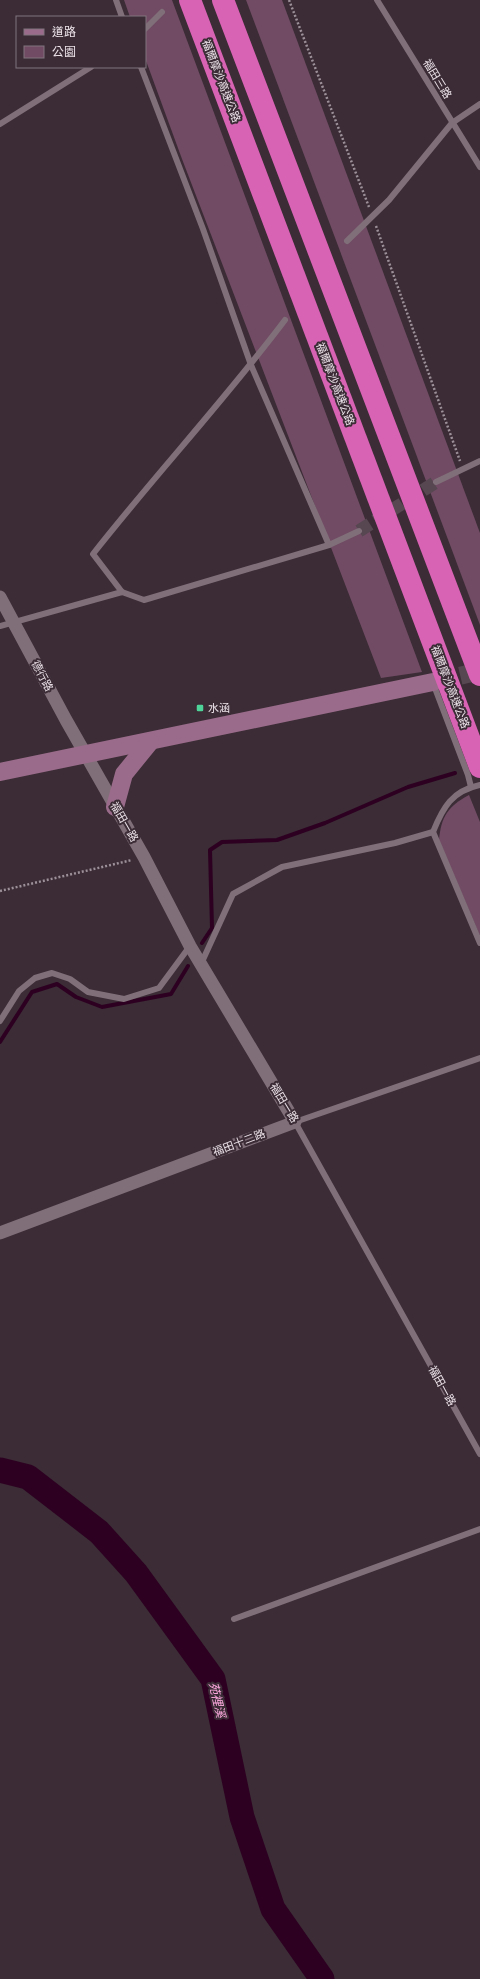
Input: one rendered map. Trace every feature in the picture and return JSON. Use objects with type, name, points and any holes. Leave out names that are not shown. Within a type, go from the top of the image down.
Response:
[{"type":"highway","name":"福爾摩沙高速公路","points":[[190,0],[480,767]]},
{"type":"highway","points":[[223,0],[480,675]]},
{"type":"main road","points":[[0,772],[433,682]]},
{"type":"main road","points":[[115,807],[124,774],[150,742]]},
{"type":"street","name":"德行路","points":[[0,597],[85,754]]},
{"type":"street","name":"福田一路","points":[[85,754],[144,857],[190,946],[295,1122]]},
{"type":"street","name":"福田十二路","points":[[0,1233],[295,1122]]},
{"type":"lane","points":[[116,0],[122,16]]},
{"type":"lane","name":"福田三路","points":[[377,0],[452,124],[480,167]]},
{"type":"lane","points":[[146,28],[162,12]]},
{"type":"lane","points":[[0,124],[89,68]]},
{"type":"lane","points":[[141,68],[203,229],[252,365],[328,545]]},
{"type":"lane","points":[[347,240],[389,200],[452,124],[480,104]]},
{"type":"lane","points":[[285,320],[252,365],[136,499],[93,554],[122,592],[144,600],[328,545],[359,531]]},
{"type":"lane","points":[[436,482],[462,468],[480,461]]},
{"type":"lane","points":[[0,626],[122,592]]},
{"type":"lane","points":[[433,682],[468,775],[471,787]]},
{"type":"lane","points":[[480,785],[471,787],[455,796],[443,808],[432,832],[480,943]]},
{"type":"lane","points":[[201,964],[233,894],[282,867],[395,843],[432,832]]},
{"type":"lane","points":[[0,1021],[19,991],[35,978],[52,973],[70,979],[88,992],[124,999],[159,988],[190,946]]},
{"type":"lane","name":"福田十二路","points":[[295,1122],[480,1058]]},
{"type":"lane","name":"福田一路","points":[[295,1122],[480,1454]]},
{"type":"lane","points":[[234,1619],[480,1529]]},
{"type":"path","points":[[289,0],[372,216],[462,468]]},
{"type":"path","points":[[0,891],[144,857]]},
{"type":"green space","points":[[124,0],[172,0],[422,672],[381,678],[182,159],[146,61],[146,16],[130,16]]},
{"type":"green space","points":[[246,0],[282,0],[480,533],[480,625]]},
{"type":"green space","points":[[469,795],[480,822],[480,936],[439,840],[442,825],[447,813],[456,803]]},
{"type":"waterway","points":[[202,943],[212,928],[210,850],[222,842],[277,840],[325,823],[408,787],[455,773]]},
{"type":"waterway","points":[[0,1042],[32,992],[57,984],[76,997],[102,1007],[171,994],[188,966]]},
{"type":"waterway","name":"苑裡溪","points":[[0,1470],[28,1477],[99,1532],[136,1573],[213,1679],[242,1817],[273,1909],[322,1979]]},
{"type":"tunnel","points":[[359,531],[436,482]]},
{"type":"tunnel","points":[[434,682],[480,671]]},
{"type":"place","name":"水涵","points":[[200,708]]}]
